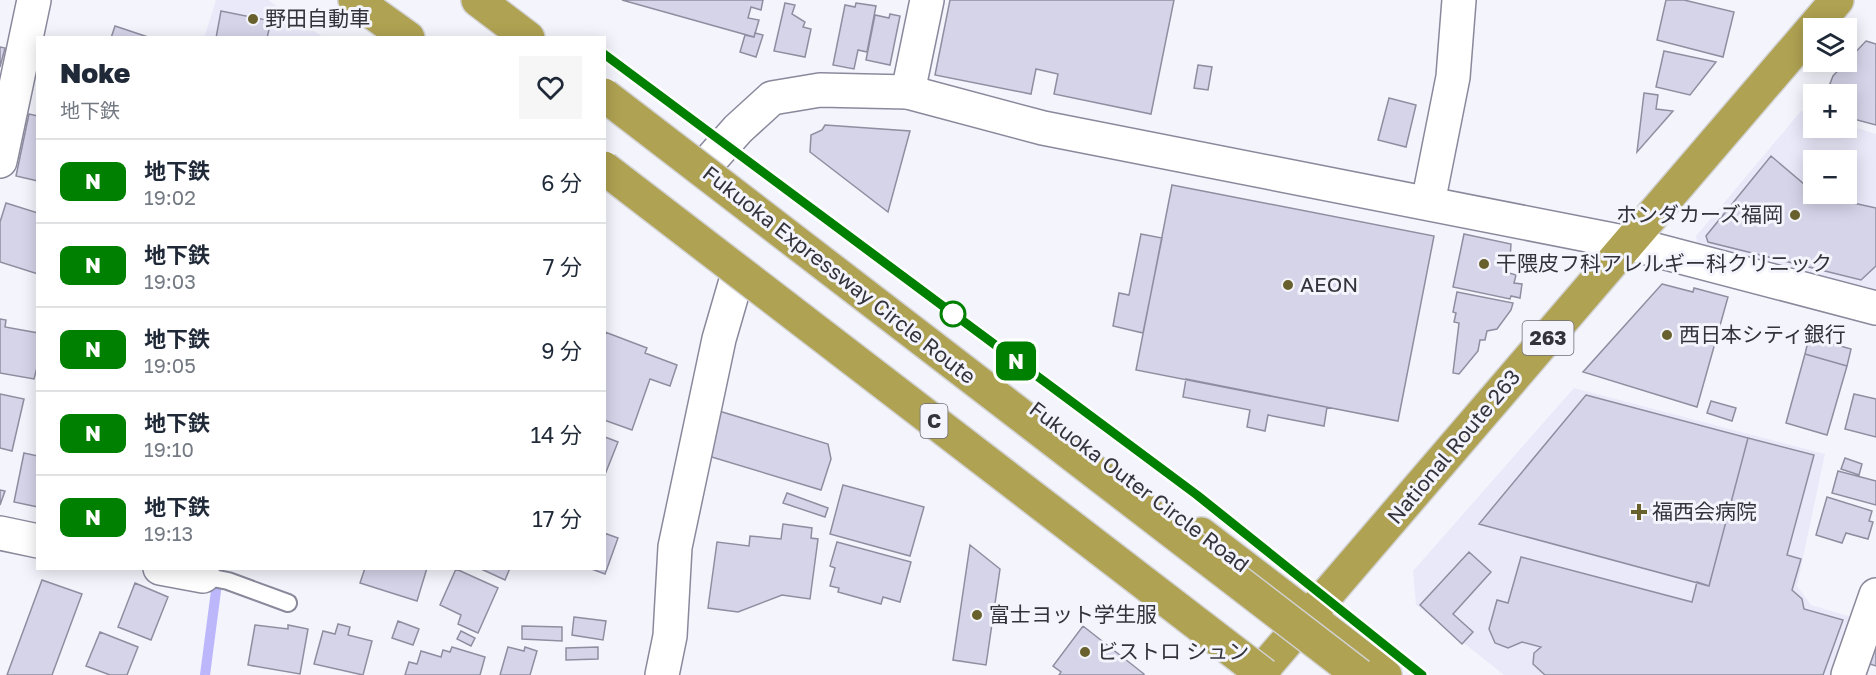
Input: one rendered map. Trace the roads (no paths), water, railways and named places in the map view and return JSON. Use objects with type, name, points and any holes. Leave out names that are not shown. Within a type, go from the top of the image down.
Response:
[{"type":"highway","points":[[478,0],[525,36]]},
{"type":"highway","points":[[492,0],[538,36]]},
{"type":"highway","name":"National Route 263","points":[[1258,675],[1836,0]]},
{"type":"highway","points":[[371,13],[405,36]]},
{"type":"highway","points":[[371,13],[427,36]]},
{"type":"highway","name":"Fukuoka Outer Circle Road","points":[[606,88],[1310,615],[1385,675]]},
{"type":"highway","name":"Fukuoka Expressway Circle Route","points":[[606,97],[1359,675]]},
{"type":"highway","name":"C","points":[[606,170],[1264,675]]},
{"type":"highway","points":[[606,181],[737,277],[1248,675]]},
{"type":"street","points":[[0,162],[34,0]]},
{"type":"street","points":[[908,92],[927,0]]},
{"type":"street","points":[[1428,204],[1453,78],[1459,0]]},
{"type":"street","points":[[707,164],[738,129],[772,98],[820,90],[908,92],[1044,128],[1628,243],[1876,308]]},
{"type":"street","points":[[662,675],[670,636],[675,547],[719,339],[737,277]]},
{"type":"street","points":[[0,533],[36,541]]},
{"type":"street","points":[[170,570],[215,579]]},
{"type":"street","points":[[1848,675],[1876,595]]},
{"type":"lane","points":[[215,579],[288,603]]},
{"type":"waterway","points":[[205,675],[219,570]]},
{"type":"metro line","name":"N","points":[[606,55],[1197,495],[1422,675]]},
{"type":"place","name":"野田自動車","points":[[253,19]]},
{"type":"place","name":"ホンダカーズ福岡","points":[[1795,215]]},
{"type":"place","name":"干隈皮フ科アレルギー科クリニック","points":[[1484,264]]},
{"type":"place","name":"AEON","points":[[1288,285]]},
{"type":"place","name":"西日本シティ銀行","points":[[1667,335]]},
{"type":"place","name":"福西会病院","points":[[1639,512]]},
{"type":"place","name":"富士ヨット学生服","points":[[977,615]]},
{"type":"place","name":"ビストロ シュン","points":[[1085,652]]}]
